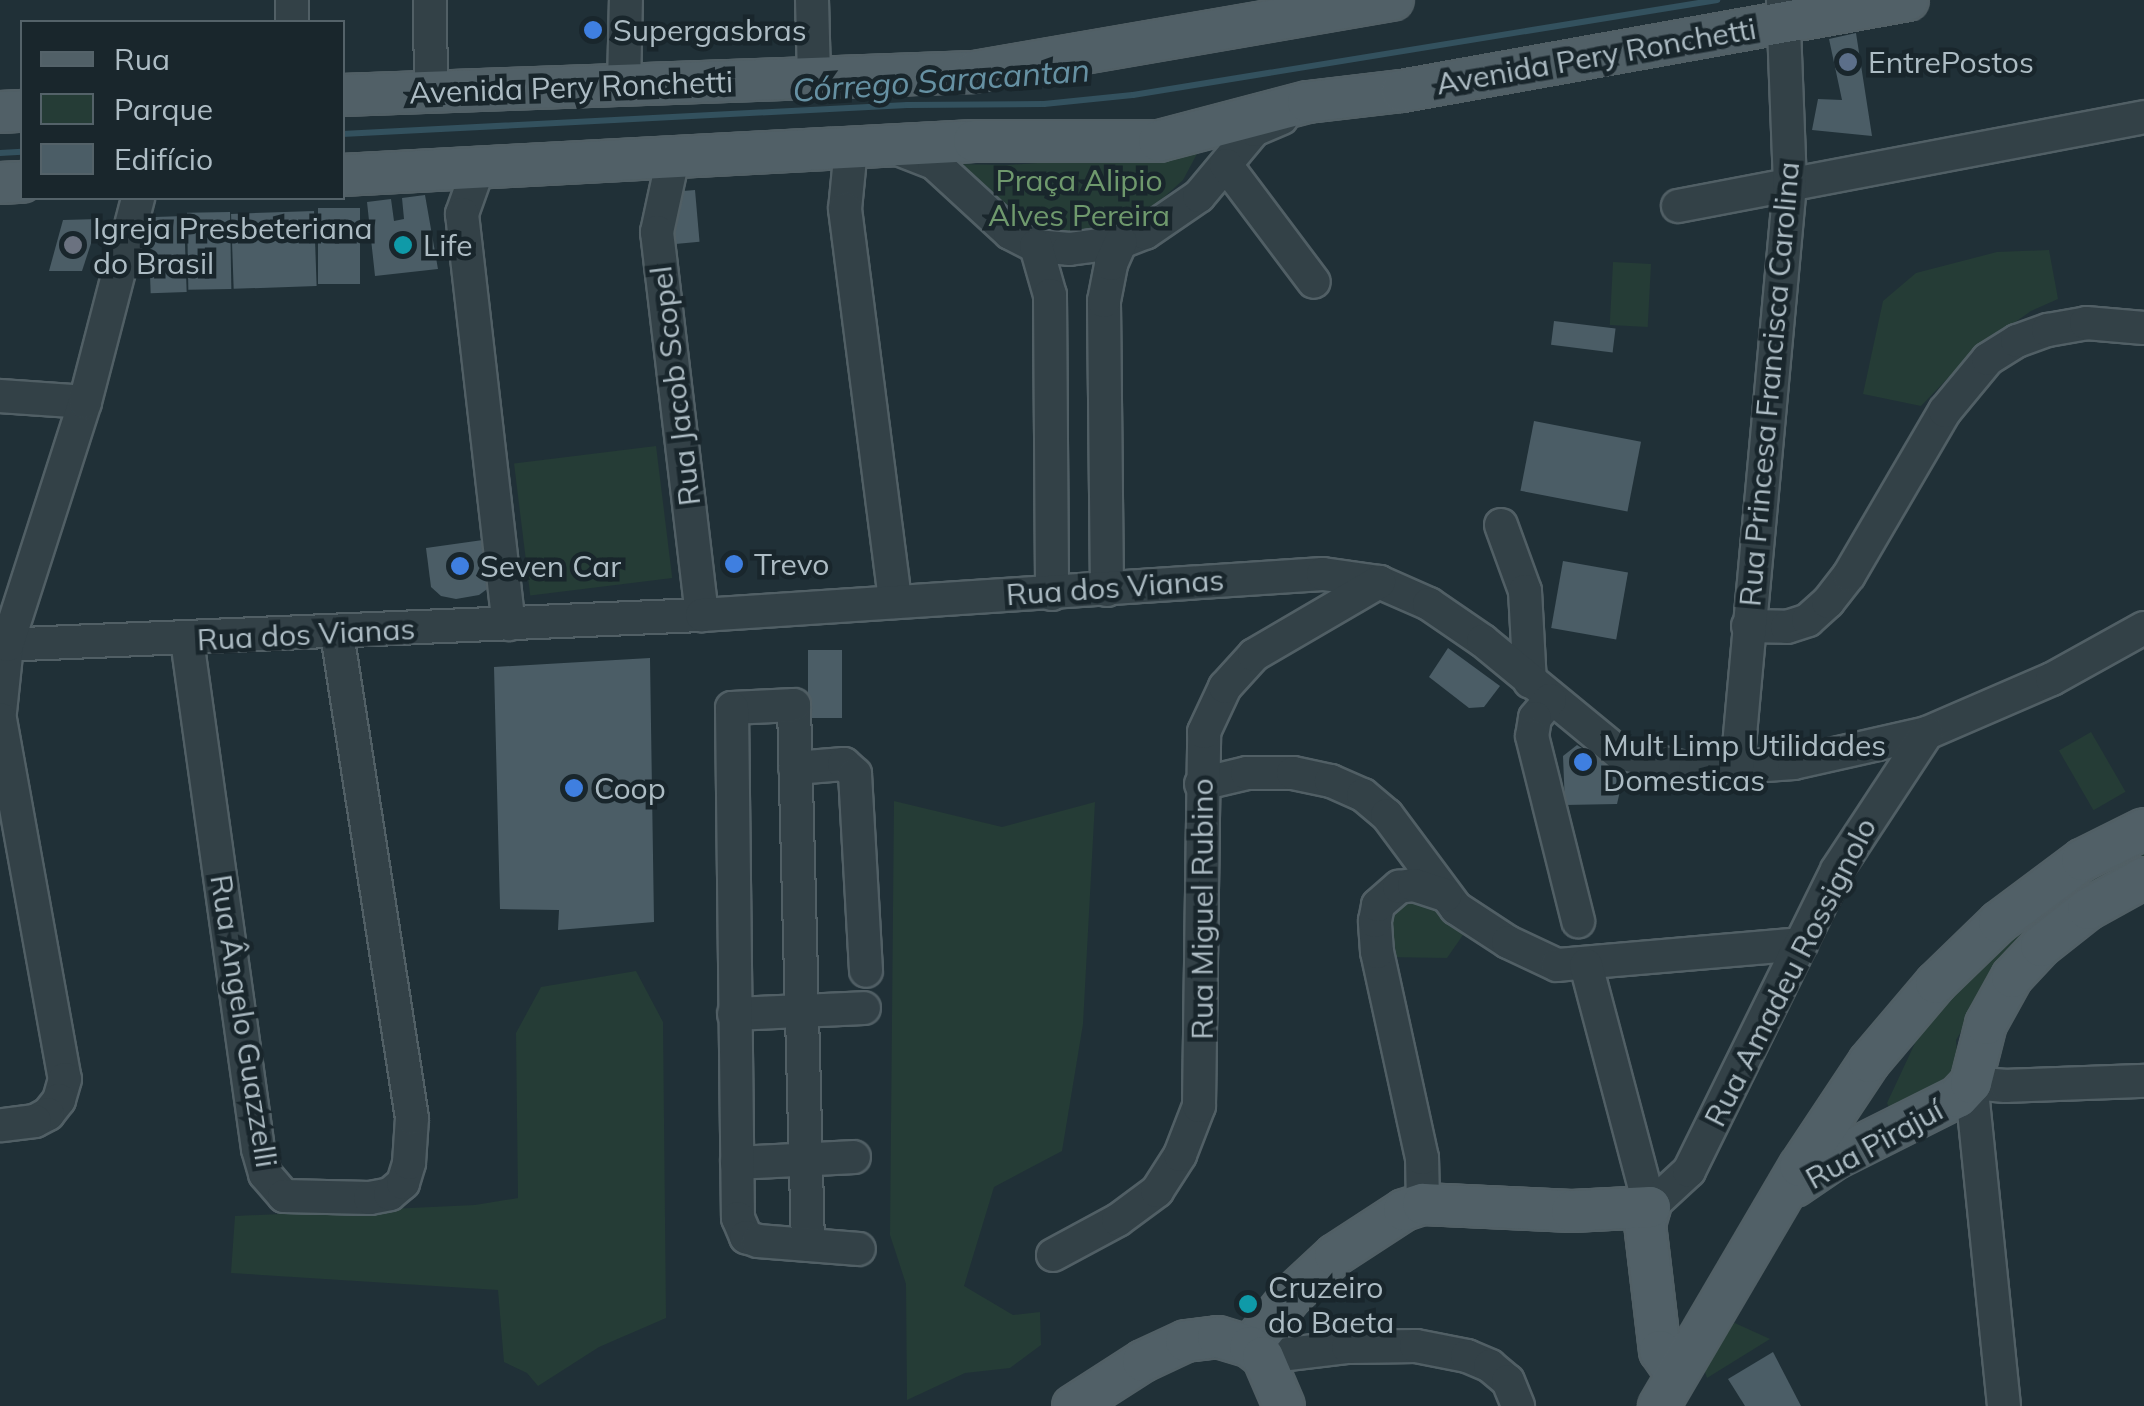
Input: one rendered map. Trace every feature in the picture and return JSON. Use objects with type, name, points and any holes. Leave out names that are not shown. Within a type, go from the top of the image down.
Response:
[{"type":"main road","name":"Avenida Pery Ronchetti","points":[[345,95],[814,79],[1000,68],[1394,0]]},
{"type":"main road","name":"Avenida Pery Ronchetti","points":[[345,175],[865,146],[1159,141],[1308,102],[1402,91],[1794,9],[1908,0]]},
{"type":"main road","points":[[1784,1194],[1855,1082],[1936,983],[1998,922],[2082,860],[2144,829]]},
{"type":"main road","points":[[1970,1083],[1986,1024],[2012,977],[2041,946],[2088,909],[2144,878]]},
{"type":"main road","points":[[1855,1082],[1872,1110],[1904,1125]]},
{"type":"main road","name":"Rua Pirajuí","points":[[1668,1390],[1784,1194],[1836,1158],[1944,1108],[1970,1083]]},
{"type":"main road","points":[[1256,1352],[1290,1296],[1335,1255],[1383,1221],[1423,1204],[1572,1211],[1650,1207]]},
{"type":"main road","points":[[1650,1207],[1664,1226],[1675,1330],[1688,1339],[1706,1327]]},
{"type":"main road","points":[[1650,1207],[1645,1224],[1668,1390]]},
{"type":"main road","points":[[1073,1406],[1143,1362],[1186,1342],[1218,1337],[1256,1352],[1284,1406]]},
{"type":"street","points":[[430,0],[431,92]]},
{"type":"street","points":[[624,85],[626,0]]},
{"type":"street","points":[[812,0],[814,79]]},
{"type":"street","name":"Rua Princesa Francisca Carolina","points":[[1737,768],[1790,184],[1794,9]]},
{"type":"street","name":"Avenida Pery Ronchetti","points":[[865,146],[903,149],[934,163],[990,218],[1036,246],[1069,249],[1121,242],[1171,217],[1200,196],[1254,130],[1268,123],[1402,91]]},
{"type":"street","points":[[1678,206],[2144,117]]},
{"type":"street","points":[[865,146],[845,209],[895,602]]},
{"type":"street","name":"Rua Jacob Scopel","points":[[674,158],[659,207],[657,232],[702,616]]},
{"type":"street","points":[[1226,166],[1314,282]]},
{"type":"street","points":[[478,169],[462,214],[509,624]]},
{"type":"street","points":[[0,1125],[35,1121],[48,1114],[59,1100],[65,1080],[0,715],[4,644],[85,402],[137,200]]},
{"type":"street","points":[[1107,590],[1104,302],[1111,264],[1121,242]]},
{"type":"street","points":[[1036,246],[1050,295],[1052,594]]},
{"type":"street","points":[[1748,626],[1787,627],[1808,620],[1828,602],[1849,575],[1945,412],[1988,359],[2017,341],[2048,330],[2086,323],[2144,328]]},
{"type":"street","points":[[0,396],[85,402]]},
{"type":"street","points":[[1502,525],[1525,590],[1540,691],[1532,736],[1578,921]]},
{"type":"street","name":"Rua dos Vianas","points":[[4,644],[188,640],[702,616],[1323,574],[1379,582],[1429,604],[1483,641],[1619,753],[1696,770],[1814,759],[1927,732],[2052,678],[2144,628]]},
{"type":"street","name":"Rua Miguel Rubino","points":[[1054,1255],[1118,1220],[1157,1190],[1180,1155],[1199,1106],[1204,732],[1224,687],[1254,655],[1379,582]]},
{"type":"street","points":[[470,626],[493,636],[608,638],[646,618]]},
{"type":"street","name":"Rua Ângelo Guazzelli","points":[[188,640],[258,1149],[266,1174],[284,1196],[370,1198],[390,1194],[402,1184],[409,1163],[412,1118],[337,632]]},
{"type":"street","points":[[808,1245],[794,705],[732,708],[738,1218],[746,1237],[808,1245],[859,1248]]},
{"type":"street","name":"Rua Amadeu Rossignolo","points":[[1650,1207],[1689,1171],[1868,816],[1927,732]]},
{"type":"street","points":[[796,768],[844,764],[855,774],[866,971]]},
{"type":"street","points":[[1201,784],[1247,773],[1293,773],[1347,788],[1387,815],[1456,908],[1544,962],[1569,968],[1671,952],[1801,944]]},
{"type":"street","points":[[1423,1204],[1422,1158],[1377,952],[1374,921],[1378,906],[1399,887],[1414,886],[1445,895]]},
{"type":"street","points":[[1586,965],[1650,1207]]},
{"type":"street","points":[[734,1014],[864,1008]]},
{"type":"street","name":"Rua Pirajuí","points":[[1970,1083],[2006,1086],[2144,1081]]},
{"type":"street","points":[[1970,1083],[2004,1406]]},
{"type":"street","points":[[737,1163],[854,1157]]},
{"type":"street","points":[[1256,1352],[1416,1346],[1490,1366],[1508,1381],[1518,1406]]},
{"type":"green space","name":"Praça Alipio Alves Pereira","points":[[1198,152],[1183,180],[1141,218],[1100,233],[1046,235],[987,209],[952,164],[1007,165]]},
{"type":"green space","points":[[2049,250],[2058,299],[2031,311],[1974,351],[1921,406],[1863,394],[1883,301],[1916,273],[1997,252]]},
{"type":"green space","points":[[1613,262],[1651,264],[1648,327],[1610,325]]},
{"type":"green space","points":[[656,446],[672,578],[530,595],[514,463]]},
{"type":"green space","points":[[2091,732],[2126,792],[2093,810],[2059,750]]},
{"type":"green space","points":[[894,801],[1002,827],[1095,802],[1083,1024],[1062,1151],[994,1187],[964,1286],[1013,1315],[1040,1312],[1041,1345],[1010,1368],[965,1373],[907,1400],[906,1284],[890,1235]]},
{"type":"green space","points":[[2144,834],[2144,869],[1974,1010],[1956,1040],[1958,1067],[1949,1088],[1892,1113],[1887,1103],[1922,1028],[1972,959]]},
{"type":"green space","points":[[1418,894],[1472,922],[1447,958],[1383,957],[1383,911]]},
{"type":"green space","points":[[636,971],[663,1022],[666,1318],[599,1347],[538,1386],[527,1373],[504,1362],[498,1290],[231,1273],[235,1216],[475,1205],[518,1198],[516,1033],[541,987]]},
{"type":"green space","points":[[1726,1319],[1770,1339],[1707,1378],[1703,1366]]},
{"type":"building","name":"EntrePostos","points":[[1856,33],[1872,136],[1812,130],[1818,99],[1842,100],[1829,39]]},
{"type":"building","points":[[695,190],[700,242],[673,244],[668,192]]},
{"type":"building","name":"Life","points":[[425,195],[438,269],[375,276],[367,202],[391,199],[394,221],[404,219],[402,198]]},
{"type":"building","points":[[318,208],[360,208],[360,284],[318,284]]},
{"type":"building","points":[[314,211],[317,286],[234,289],[231,214]]},
{"type":"building","points":[[230,212],[231,289],[188,290],[187,213]]},
{"type":"building","points":[[184,216],[187,292],[151,293],[148,217]]},
{"type":"building","name":"Igreja Presbeteriana do Brasil","points":[[99,219],[82,271],[49,271],[63,220]]},
{"type":"building","points":[[1554,321],[1616,329],[1613,352],[1551,345]]},
{"type":"building","points":[[1534,421],[1641,442],[1627,511],[1520,491]]},
{"type":"building","name":"Seven Car","points":[[490,539],[494,584],[479,595],[456,599],[441,596],[431,587],[426,548]]},
{"type":"building","points":[[1563,561],[1628,572],[1616,639],[1551,628]]},
{"type":"building","points":[[1448,648],[1500,686],[1484,707],[1469,708],[1429,677]]},
{"type":"building","points":[[808,650],[842,650],[842,718],[808,718]]},
{"type":"building","name":"Coop","points":[[650,658],[654,922],[558,930],[559,910],[500,909],[494,667]]},
{"type":"building","points":[[1577,745],[1624,774],[1617,804],[1565,805],[1563,756]]},
{"type":"building","points":[[1773,1352],[1801,1406],[1745,1406],[1728,1379]]},
{"type":"waterway","name":"Córrego Saracantan","points":[[345,134],[907,105],[1044,104],[1133,95],[1717,0]]},
{"type":"waterway","name":"Córrego Saracantan","points":[[0,153],[20,152]]},
{"type":"place","name":"Supergasbras","points":[[593,30]]},
{"type":"place","name":"EntrePostos","points":[[1848,62]]},
{"type":"place","name":"Igreja Presbeteriana do Brasil","points":[[73,245]]},
{"type":"place","name":"Life","points":[[403,245]]},
{"type":"place","name":"Trevo","points":[[734,564]]},
{"type":"place","name":"Seven Car","points":[[460,566]]},
{"type":"place","name":"Mult Limp Utilidades Domesticas","points":[[1583,762]]},
{"type":"place","name":"Coop","points":[[574,788]]},
{"type":"place","name":"Cruzeiro do Baeta","points":[[1248,1304]]}]
